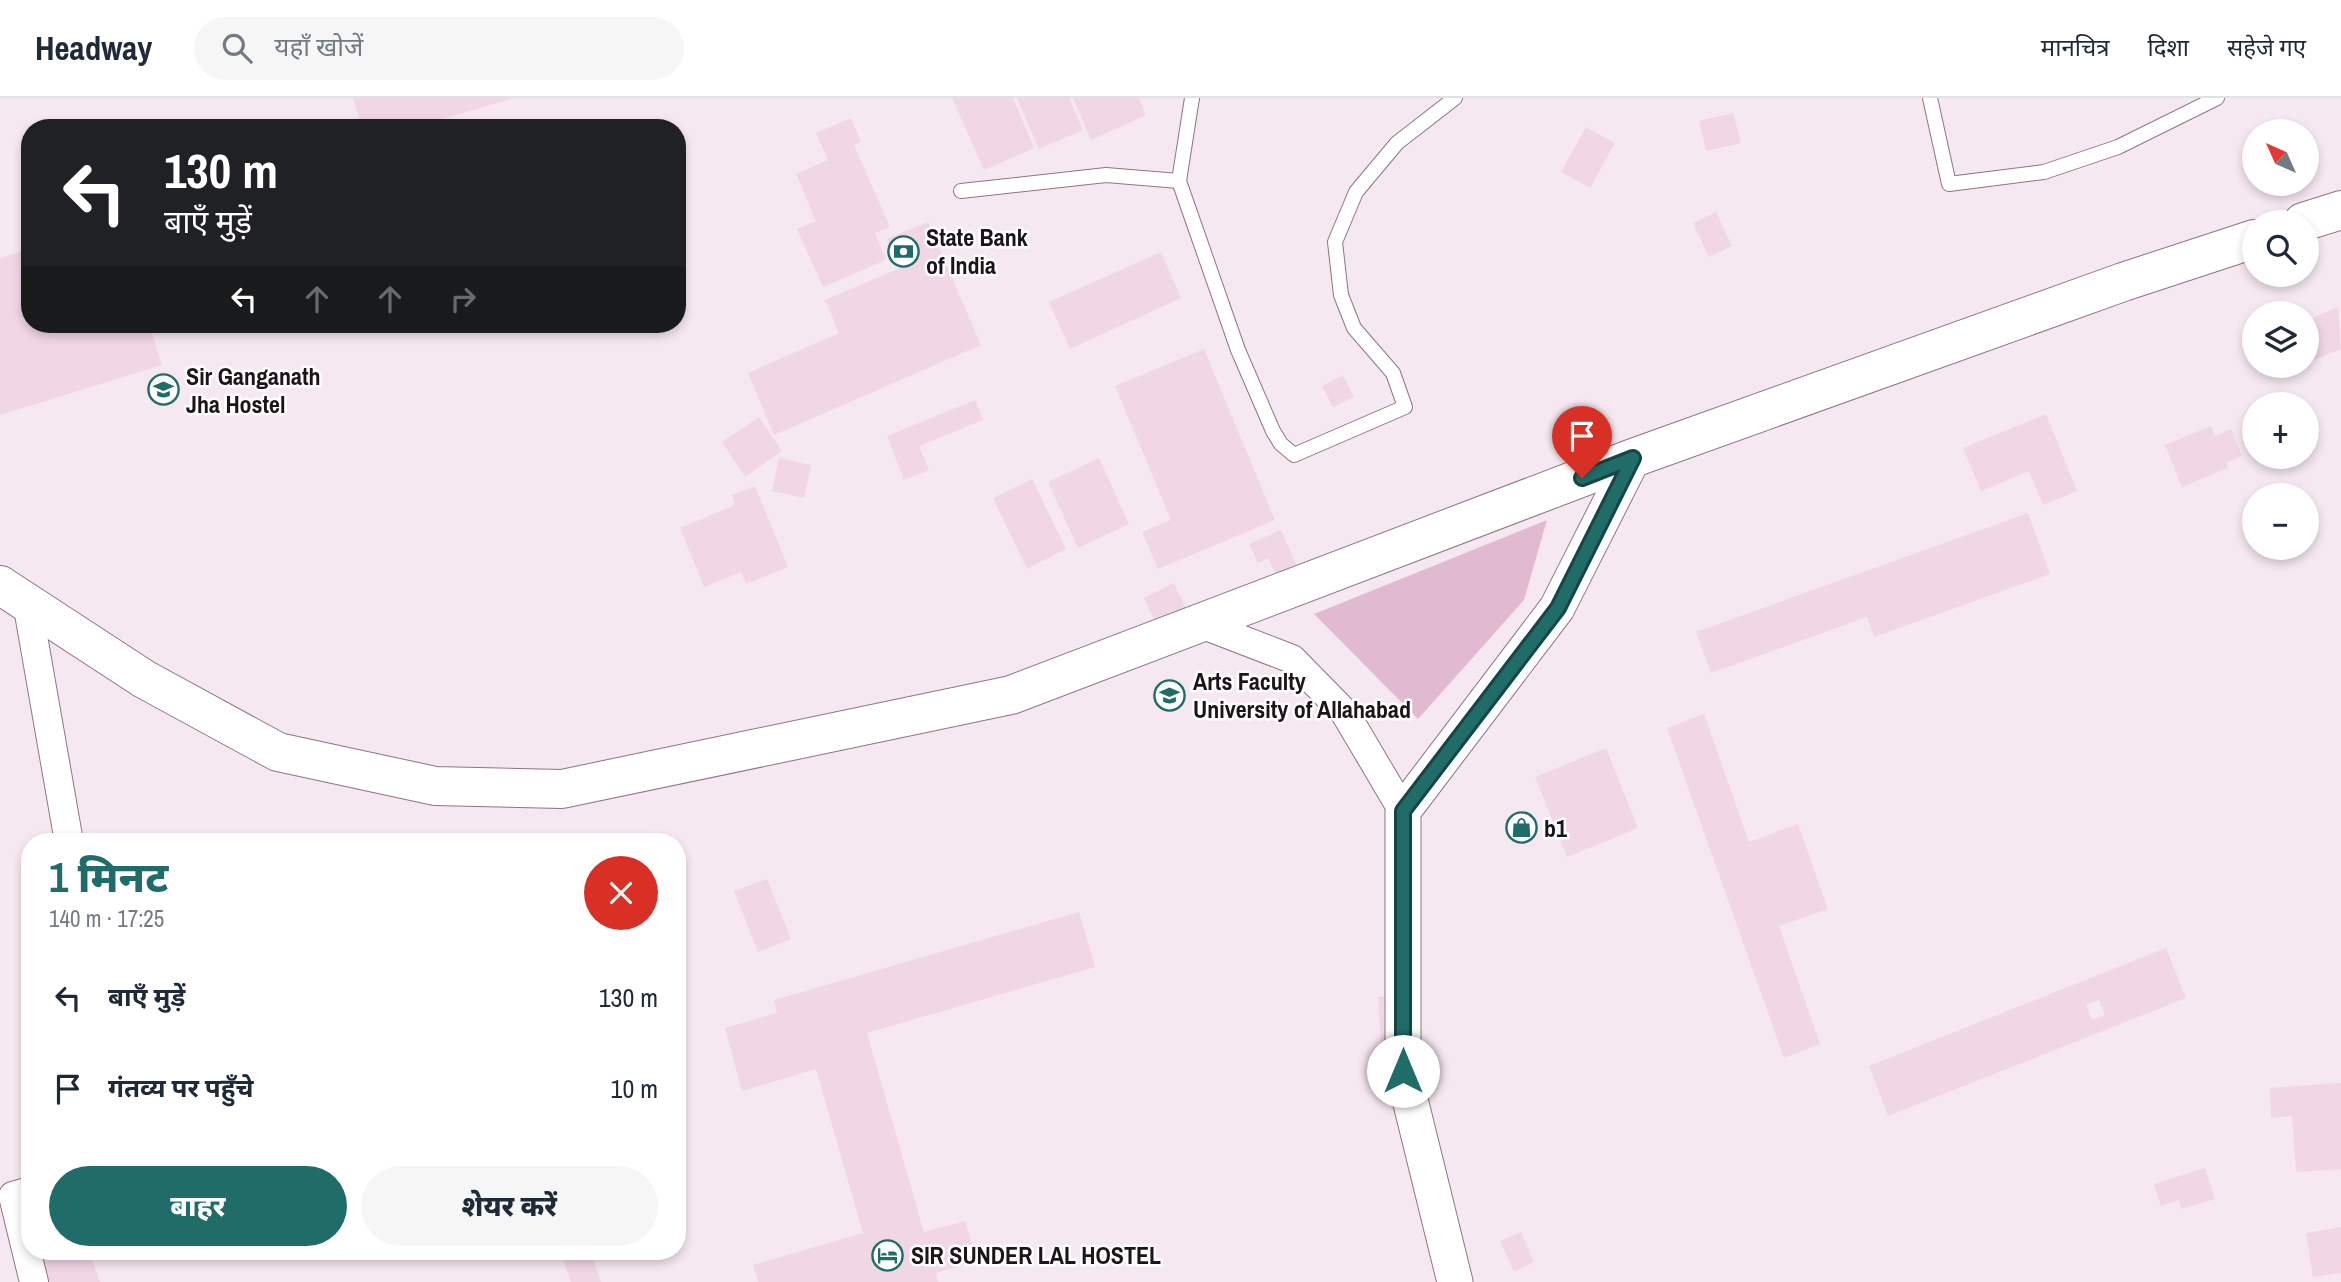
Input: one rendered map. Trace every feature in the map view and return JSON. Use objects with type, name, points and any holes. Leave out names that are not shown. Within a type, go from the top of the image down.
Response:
[{"type":"main road","points":[[2319,217],[2341,210]]},
{"type":"main road","points":[[13,593],[144,679],[278,752],[435,786],[562,789],[1011,695],[1633,458],[2123,282],[2242,243]]},
{"type":"street","points":[[1403,811],[1558,608],[1633,458]]},
{"type":"street","points":[[13,593],[67,833]]},
{"type":"street","points":[[1201,624],[1292,659],[1345,713],[1403,811],[1403,1071],[1454,1282]]},
{"type":"street","points":[[21,1194],[13,1196],[21,1229]]},
{"type":"street","points":[[29,1260],[34,1282]]},
{"type":"lane","points":[[1192,98],[1179,181],[1238,350],[1273,431],[1281,444],[1294,455],[1405,407],[1393,373],[1354,328],[1341,295],[1335,242],[1356,192],[1397,143],[1455,98]]},
{"type":"lane","points":[[1930,98],[1949,184],[2045,172],[2118,147],[2217,98]]},
{"type":"lane","points":[[961,191],[1106,176],[1179,181]]},
{"type":"shaded area","name":"Arts Faculty University of Allahabad","points":[[0,98],[2341,98],[2341,1282],[0,1282]]},
{"type":"shaded area","points":[[1547,520],[1524,600],[1418,719],[1314,614]]},
{"type":"building","points":[[353,98],[511,98],[443,119],[359,119]]},
{"type":"building","points":[[952,98],[1013,98],[1034,148],[984,170]]},
{"type":"building","points":[[1017,98],[1069,98],[1083,130],[1039,149]]},
{"type":"building","points":[[1073,98],[1139,98],[1146,115],[1091,140]]},
{"type":"building","points":[[1733,113],[1741,143],[1706,151],[1699,121]]},
{"type":"building","points":[[851,118],[861,142],[854,145],[890,227],[875,233],[886,260],[823,287],[797,229],[816,221],[796,174],[828,160],[816,133]]},
{"type":"building","points":[[1586,127],[1615,143],[1590,188],[1561,172]]},
{"type":"building","points":[[1716,212],[1732,246],[1709,257],[1693,223]]},
{"type":"building","points":[[928,222],[981,345],[774,435],[748,373],[839,333],[825,300],[900,268],[887,239]]},
{"type":"building","points":[[21,252],[21,333],[152,333],[162,365],[0,415],[0,258]]},
{"type":"building","points":[[1161,252],[1181,298],[1070,349],[1049,302]]},
{"type":"building","points":[[2338,307],[2341,349],[2319,358],[2319,315]]},
{"type":"building","points":[[1204,349],[1275,520],[1158,569],[1142,532],[1171,520],[1115,386]]},
{"type":"building","points":[[1343,375],[1354,397],[1333,407],[1322,386]]},
{"type":"building","points":[[975,400],[983,420],[919,446],[929,470],[904,480],[887,436]]},
{"type":"building","points":[[2046,414],[2077,491],[2043,505],[2029,471],[1981,491],[1963,448]]},
{"type":"building","points":[[759,417],[782,451],[745,477],[722,442]]},
{"type":"building","points":[[2211,426],[2215,436],[2231,429],[2242,456],[2226,463],[2228,468],[2182,487],[2165,445]]},
{"type":"building","points":[[779,458],[811,465],[804,498],[772,491]]},
{"type":"building","points":[[1099,458],[1129,524],[1078,548],[1048,482]]},
{"type":"building","points":[[1032,479],[1066,549],[1027,569],[993,498]]},
{"type":"building","points":[[755,486],[788,567],[746,584],[741,572],[704,587],[680,528],[735,505],[732,495]]},
{"type":"building","points":[[2028,513],[2050,574],[1874,637],[1867,617],[1711,673],[1696,632]]},
{"type":"building","points":[[1281,530],[1300,573],[1280,582],[1268,558],[1258,563],[1249,544]]},
{"type":"building","points":[[1174,583],[1191,619],[1160,633],[1144,598]]},
{"type":"building","points":[[1704,714],[1749,842],[1798,824],[1828,909],[1779,926],[1820,1044],[1784,1058],[1667,728]]},
{"type":"building","points":[[1606,748],[1638,828],[1567,857],[1535,777]]},
{"type":"building","points":[[767,879],[791,939],[758,952],[734,891]]},
{"type":"building","points":[[1079,912],[1095,967],[867,1033],[924,1232],[965,1221],[977,1261],[936,1273],[938,1282],[758,1282],[753,1265],[863,1233],[816,1069],[742,1091],[725,1028],[777,1013],[774,1000]]},
{"type":"building","points":[[2166,948],[2186,998],[1888,1116],[1869,1066]],"holes":[[[2099,1000],[2105,1015],[2092,1020],[2086,1005]]]},
{"type":"building","points":[[1394,996],[1399,1076],[1383,1077],[1378,997]]},
{"type":"building","points":[[2341,1083],[2341,1169],[2296,1172],[2292,1116],[2271,1118],[2270,1088]]},
{"type":"building","points":[[2205,1168],[2215,1199],[2181,1209],[2179,1200],[2161,1206],[2154,1184]]},
{"type":"building","points":[[2341,1227],[2341,1273],[2313,1277],[2306,1233]]},
{"type":"building","points":[[1521,1232],[1534,1262],[1514,1272],[1500,1241]]},
{"type":"building","points":[[33,1260],[92,1260],[100,1282],[41,1282]]},
{"type":"building","points":[[563,1260],[593,1260],[601,1282],[571,1282]]},
{"type":"place","name":"State Bank of India","points":[[903,251]]},
{"type":"place","name":"Sir Ganganath Jha Hostel","points":[[163,390]]},
{"type":"place","name":"Arts Faculty University of Allahabad","points":[[1170,695]]},
{"type":"place","name":"b1","points":[[1521,828]]},
{"type":"place","name":"SIR SUNDER LAL HOSTEL","points":[[888,1255]]},
{"type":"route","points":[[1403,1071],[1403,811],[1558,608],[1633,458],[1582,478]]}]
